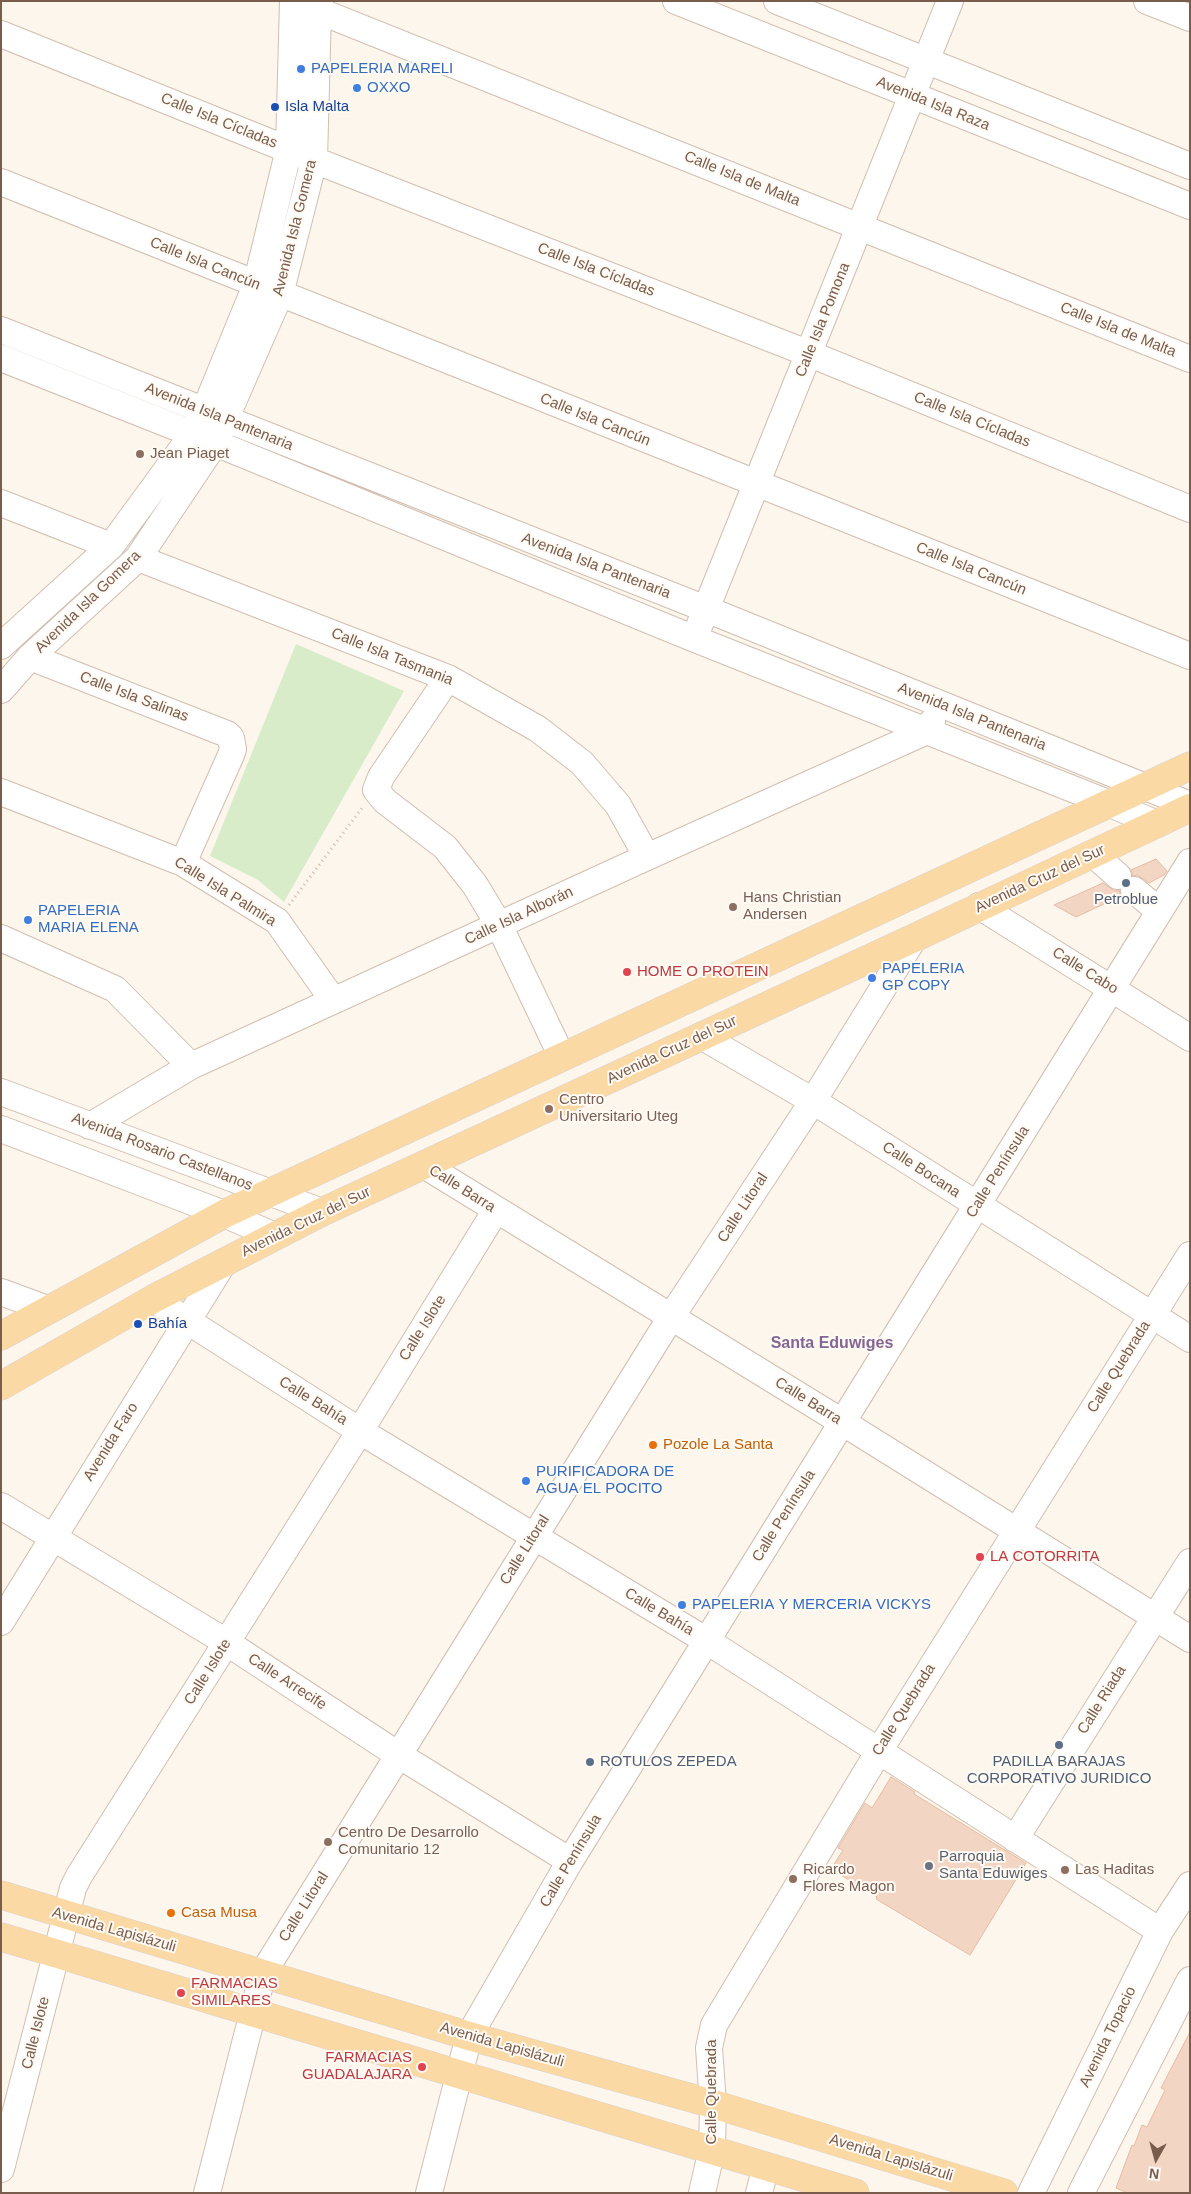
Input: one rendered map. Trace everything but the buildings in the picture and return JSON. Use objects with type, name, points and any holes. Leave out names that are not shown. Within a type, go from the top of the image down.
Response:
[{"type":"main road","points":[[1,1336],[47,1309],[224,1214],[1190,766]]},
{"type":"main road","name":"Avenida Cruz del Sur","points":[[1,1386],[153,1299],[322,1212],[914,938],[1157,824],[1190,806]]},
{"type":"main road","name":"Avenida Lapislázuli","points":[[1,1895],[469,2036],[713,2104],[1004,2193]]},
{"type":"main road","points":[[1,1937],[855,2193]]},
{"type":"street","name":"Avenida Isla Raza","points":[[676,1],[1190,206]]},
{"type":"street","points":[[777,1],[1190,166]]},
{"type":"street","name":"Calle Isla Pomona","points":[[695,639],[950,1]]},
{"type":"street","points":[[1147,1],[1190,18]]},
{"type":"street","name":"Avenida Isla Gomera","points":[[268,289],[289,149],[306,4]]},
{"type":"street","name":"Avenida Isla Gomera","points":[[1,690],[30,657],[138,558],[209,427],[268,289],[314,160],[306,4]]},
{"type":"street","name":"Calle Isla de Malta","points":[[306,4],[1190,359]]},
{"type":"street","name":"Calle Isla Cícladas","points":[[1,34],[314,160],[810,354],[1190,509]]},
{"type":"street","name":"Calle Isla Cancún","points":[[1,182],[1190,656]]},
{"type":"street","name":"Avenida Isla Pantenaria","points":[[1,330],[209,427],[695,639],[1157,824]]},
{"type":"street","name":"Avenida Isla Pantenaria","points":[[1,358],[209,427],[706,609],[1190,806]]},
{"type":"street","name":"Avenida Isla Gomera","points":[[1,646],[111,546],[209,427]]},
{"type":"street","points":[[1,503],[111,546]]},
{"type":"street","name":"Calle Isla Tasmania","points":[[138,558],[448,678],[538,729],[582,762],[618,805],[647,857]]},
{"type":"street","points":[[56,597],[77,614]]},
{"type":"street","name":"Calle Isla Salinas","points":[[30,657],[227,734],[232,742],[231,755],[183,863]]},
{"type":"street","points":[[448,678],[380,777],[376,790],[385,801],[445,847],[475,885],[499,925],[562,1057]]},
{"type":"street","points":[[927,732],[940,703]]},
{"type":"street","name":"Calle Isla Alborán","points":[[90,1126],[191,1066],[647,857],[927,732]]},
{"type":"street","name":"Calle Isla Palmira","points":[[1,792],[183,863],[277,921],[334,1000]]},
{"type":"street","points":[[1093,854],[1159,911]]},
{"type":"street","name":"Calle Península","points":[[429,2193],[469,2036],[570,1861],[1190,862]]},
{"type":"street","name":"Calle Cabo","points":[[979,906],[1190,1038]]},
{"type":"street","points":[[1,938],[115,989],[191,1066]]},
{"type":"street","name":"Calle Litoral","points":[[207,2193],[263,1973],[397,1754],[671,1317],[813,1101],[914,938]]},
{"type":"street","name":"Calle Bocana","points":[[701,1036],[813,1101],[976,1206],[1190,1339]]},
{"type":"street","name":"Avenida Rosario Castellanos","points":[[1,1092],[322,1212]]},
{"type":"street","points":[[1,1129],[224,1214],[275,1236]]},
{"type":"street","name":"Calle Barra","points":[[424,1165],[1190,1639]]},
{"type":"street","name":"Calle Islote","points":[[1,2168],[66,1916],[79,1876],[496,1210]]},
{"type":"street","name":"Calle Quebrada","points":[[702,2193],[712,2149],[713,2104],[709,2048],[714,2025],[879,1751],[1190,1255]]},
{"type":"street","name":"Avenida Faro","points":[[1,1622],[186,1320],[224,1262]]},
{"type":"street","points":[[1,1292],[47,1309]]},
{"type":"street","name":"Calle Bahía","points":[[153,1299],[533,1537],[707,1640],[1160,1931]]},
{"type":"street","name":"Calle Arrecife","points":[[1,1506],[226,1642],[397,1754],[570,1861]]},
{"type":"street","name":"Calle Riada","points":[[1015,1838],[1190,1562]]},
{"type":"street","name":"Avenida Topacio","points":[[1032,2193],[1160,1931],[1190,1885]]},
{"type":"street","points":[[1081,2193],[1190,1980]]},
{"type":"street","points":[[759,2193],[766,2166]]},
{"type":"path","points":[[277,921],[376,790]]},
{"type":"green space","points":[[296,644],[404,691],[284,902],[258,880],[210,856]]},
{"type":"place","name":"PAPELERIA MARELI","points":[[301,69]]},
{"type":"place","name":"OXXO","points":[[357,88]]},
{"type":"place","name":"Isla Malta","points":[[275,107]]},
{"type":"place","name":"Jean Piaget","points":[[140,454]]},
{"type":"place","name":"Petroblue","points":[[1126,883]]},
{"type":"place","name":"Hans Christian Andersen","points":[[733,907]]},
{"type":"place","name":"PAPELERIA MARIA ELENA","points":[[28,920]]},
{"type":"place","name":"HOME O PROTEIN","points":[[627,972]]},
{"type":"place","name":"PAPELERIA GP COPY","points":[[872,978]]},
{"type":"place","name":"Centro Universitario Uteg","points":[[549,1109]]},
{"type":"place","name":"Bahía","points":[[138,1324]]},
{"type":"place","name":"Pozole La Santa","points":[[653,1445]]},
{"type":"place","name":"PURIFICADORA DE AGUA EL POCITO","points":[[526,1481]]},
{"type":"place","name":"LA COTORRITA","points":[[980,1557]]},
{"type":"place","name":"PAPELERIA Y MERCERIA VICKYS","points":[[682,1605]]},
{"type":"place","name":"PADILLA BARAJAS CORPORATIVO JURIDICO","points":[[1059,1745]]},
{"type":"place","name":"ROTULOS ZEPEDA","points":[[590,1762]]},
{"type":"place","name":"Centro De Desarrollo Comunitario 12","points":[[328,1842]]},
{"type":"place","name":"Parroquia Santa Eduwiges","points":[[929,1866]]},
{"type":"place","name":"Las Haditas","points":[[1065,1870]]},
{"type":"place","name":"Ricardo Flores Magon","points":[[793,1879]]},
{"type":"place","name":"Casa Musa","points":[[171,1913]]},
{"type":"place","name":"FARMACIAS SIMILARES","points":[[181,1993]]},
{"type":"place","name":"FARMACIAS GUADALAJARA","points":[[422,2067]]},
{"type":"district","name":"Santa Eduwiges","points":[[832,1344]]}]
